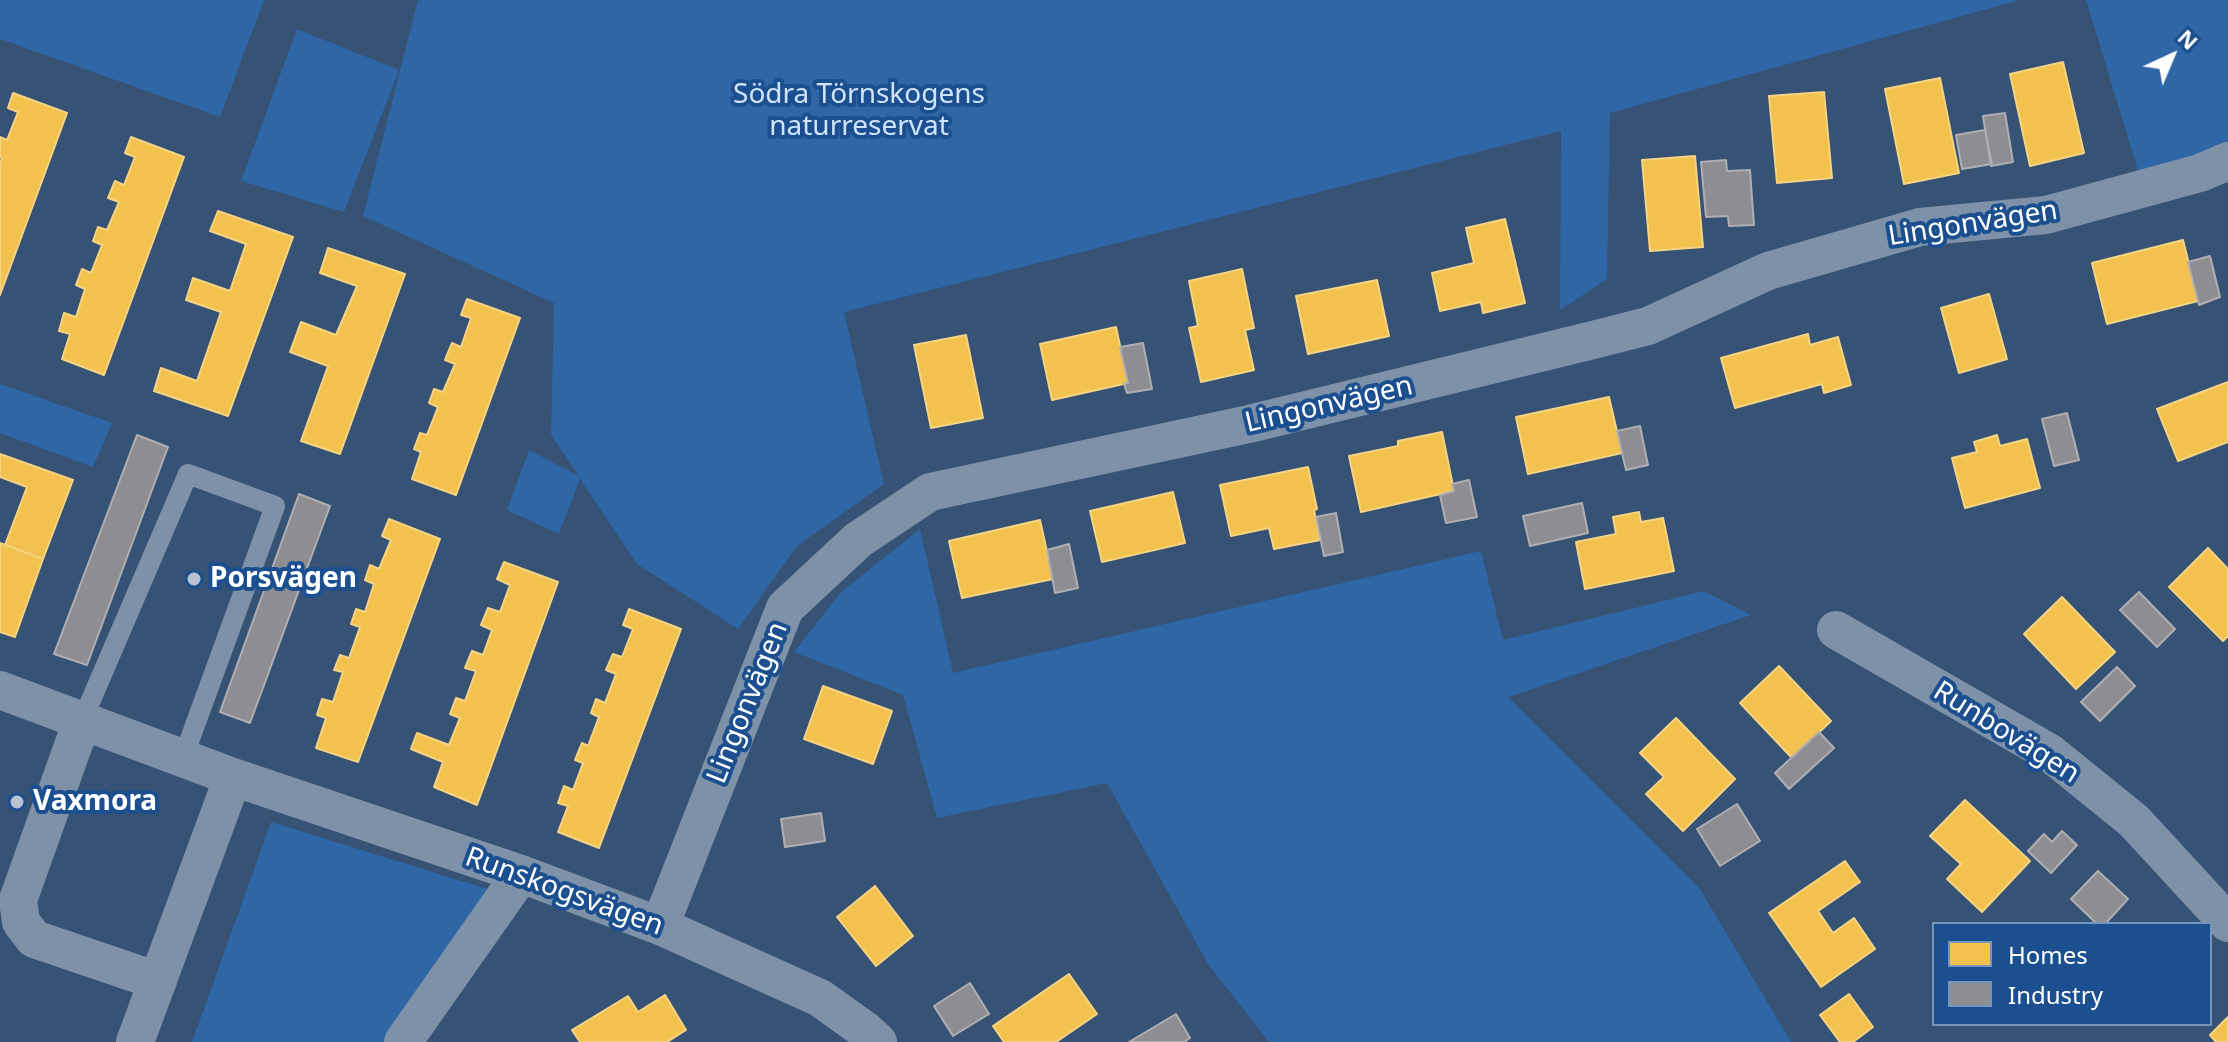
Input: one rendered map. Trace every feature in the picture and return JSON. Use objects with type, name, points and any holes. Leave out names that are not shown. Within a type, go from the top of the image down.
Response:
[{"type":"street","name":"Lingonvägen","points":[[660,926],[785,608],[858,540],[930,492],[1249,424],[1607,337],[1648,326],[1768,271],[1920,227],[2046,215],[2200,173],[2228,161]]},
{"type":"street","name":"Runbovägen","points":[[1836,630],[2050,753],[2134,821],[2228,923]]},
{"type":"street","points":[[0,690],[233,777],[135,1042]]},
{"type":"street","points":[[82,721],[18,900],[21,922],[34,939],[158,981]]},
{"type":"street","name":"Runskogsvägen","points":[[233,777],[521,874],[660,926],[820,998],[878,1042]]},
{"type":"street","points":[[403,1042],[521,874]]},
{"type":"lane","points":[[82,721],[188,474],[217,484],[275,506],[183,758]]},
{"type":"green space","points":[[0,0],[264,0],[220,117],[0,39]]},
{"type":"green space","name":"Södra Törnskogens naturreservat","points":[[418,0],[2020,0],[1610,113],[1607,279],[1560,310],[1561,131],[844,312],[884,484],[797,546],[738,629],[637,564],[580,479],[559,534],[507,510],[529,450],[579,476],[551,435],[554,303],[363,216]]},
{"type":"green space","points":[[2086,0],[2228,0],[2228,145],[2140,177]]},
{"type":"green space","points":[[297,29],[399,70],[344,212],[241,181]]},
{"type":"green space","points":[[0,384],[112,423],[93,467],[0,433]]},
{"type":"green space","points":[[920,529],[953,673],[1481,551],[1503,640],[1704,591],[1751,615],[1508,697],[1700,889],[1791,1042],[1269,1042],[1208,964],[1107,783],[937,818],[903,695],[794,652],[841,592]]},
{"type":"green space","points":[[271,822],[497,892],[384,1042],[192,1042]]},
{"type":"building: Homes","points":[[2063,62],[2084,153],[2030,166],[2010,74]]},
{"type":"building: Homes","points":[[1940,78],[1959,173],[1904,184],[1885,89]]},
{"type":"building: Homes","points":[[1824,92],[1832,178],[1777,183],[1769,96]]},
{"type":"building: Homes","points":[[13,93],[67,113],[0,295],[0,137],[7,140],[18,112],[8,108]]},
{"type":"building: Homes","points":[[131,137],[184,157],[104,375],[62,359],[70,334],[59,331],[64,313],[76,317],[85,289],[76,285],[82,269],[91,273],[102,245],[93,241],[98,227],[107,230],[119,202],[108,198],[115,181],[124,185],[135,157],[125,153]]},
{"type":"building: Homes","points":[[1695,156],[1703,247],[1650,251],[1642,160]]},
{"type":"building: Homes","points":[[218,211],[293,237],[228,416],[154,391],[161,368],[197,381],[221,312],[186,300],[193,278],[230,291],[246,244],[210,231]]},
{"type":"building: Homes","points":[[1505,219],[1525,303],[1483,313],[1481,302],[1440,311],[1432,273],[1474,263],[1466,228]]},
{"type":"building: Homes","points":[[2183,240],[2198,301],[2107,324],[2092,263]]},
{"type":"building: Homes","points":[[328,248],[405,274],[340,454],[301,441],[328,366],[290,352],[301,322],[336,335],[357,286],[320,273]]},
{"type":"building: Homes","points":[[1242,269],[1254,328],[1245,330],[1254,370],[1201,382],[1189,328],[1198,326],[1189,281]]},
{"type":"building: Homes","points":[[1377,280],[1389,336],[1308,354],[1296,296]]},
{"type":"building: Homes","points":[[1989,294],[2007,359],[1959,373],[1941,308]]},
{"type":"building: Homes","points":[[467,299],[520,318],[456,495],[412,479],[421,452],[414,449],[420,433],[427,435],[438,407],[429,403],[434,389],[443,392],[455,364],[445,360],[452,343],[461,347],[471,318],[461,315]]},
{"type":"building: Homes","points":[[1116,327],[1128,383],[1052,400],[1040,344]]},
{"type":"building: Homes","points":[[1808,334],[1810,345],[1838,337],[1851,385],[1824,393],[1822,384],[1735,408],[1721,358]]},
{"type":"building: Homes","points":[[966,335],[983,418],[931,428],[914,345]]},
{"type":"building: Homes","points":[[2228,382],[2228,442],[2178,461],[2157,409]]},
{"type":"building: Homes","points":[[1609,397],[1622,453],[1528,474],[1516,417]]},
{"type":"building: Homes","points":[[1442,432],[1454,491],[1361,512],[1349,456],[1398,446],[1398,441]]},
{"type":"building: Homes","points":[[1997,435],[2000,446],[2027,439],[2040,488],[1965,508],[1952,458],[1977,452],[1974,442]]},
{"type":"building: Homes","points":[[0,454],[73,480],[43,559],[5,545],[27,487],[0,477]]},
{"type":"building: Homes","points":[[1308,467],[1320,540],[1274,549],[1269,528],[1231,536],[1220,485]]},
{"type":"building: Homes","points":[[1173,492],[1185,543],[1102,562],[1090,511]]},
{"type":"building: Homes","points":[[1639,512],[1641,522],[1663,518],[1674,571],[1585,589],[1576,542],[1616,534],[1613,517]]},
{"type":"building: Homes","points":[[389,519],[440,539],[358,762],[316,748],[326,718],[317,715],[322,699],[333,702],[343,672],[334,670],[340,655],[349,658],[360,627],[351,624],[356,609],[365,612],[374,584],[365,580],[370,565],[379,569],[391,540],[382,536]]},
{"type":"building: Homes","points":[[1040,520],[1053,579],[962,598],[949,541]]},
{"type":"building: Homes","points":[[0,543],[43,559],[15,637],[0,632]]},
{"type":"building: Homes","points":[[2208,548],[2228,569],[2228,636],[2223,641],[2169,587]]},
{"type":"building: Homes","points":[[504,562],[558,582],[477,805],[434,787],[443,762],[411,749],[417,733],[449,745],[460,718],[450,714],[456,698],[465,701],[476,671],[465,668],[472,651],[483,655],[492,630],[481,625],[488,608],[500,612],[510,585],[497,579]]},
{"type":"building: Homes","points":[[2062,597],[2115,652],[2076,689],[2024,634]]},
{"type":"building: Homes","points":[[629,609],[681,629],[599,848],[558,832],[568,806],[558,803],[564,786],[573,790],[583,763],[575,760],[582,743],[588,746],[599,717],[591,713],[596,699],[605,703],[616,674],[606,670],[613,654],[622,657],[633,629],[623,625]]},
{"type":"building: Homes","points":[[1779,666],[1831,721],[1792,758],[1740,703]]},
{"type":"building: Homes","points":[[823,686],[892,711],[873,764],[804,739]]},
{"type":"building: Homes","points":[[1676,718],[1735,779],[1683,831],[1646,794],[1664,777],[1640,753]]},
{"type":"building: Homes","points":[[1965,800],[2030,861],[1982,912],[1947,879],[1961,864],[1930,836]]},
{"type":"building: Homes","points":[[1845,861],[1860,882],[1818,911],[1833,933],[1854,918],[1875,949],[1821,987],[1769,913]]},
{"type":"building: Homes","points":[[875,886],[913,936],[876,966],[837,917]]},
{"type":"building: Homes","points":[[1069,974],[1097,1014],[1056,1042],[1004,1042],[993,1026]]},
{"type":"building: Homes","points":[[1849,994],[1873,1027],[1853,1042],[1840,1042],[1820,1015]]},
{"type":"building: Homes","points":[[665,995],[686,1030],[667,1042],[580,1042],[572,1030],[628,996],[638,1012]]},
{"type":"building: Homes","points":[[2228,1017],[2228,1042],[2216,1042],[2210,1035]]},
{"type":"building: Industry","points":[[2005,113],[2013,162],[1991,166],[1983,116]]},
{"type":"building: Industry","points":[[1985,130],[1992,164],[1962,169],[1956,135]]},
{"type":"building: Industry","points":[[1726,160],[1727,171],[1750,170],[1754,225],[1729,226],[1728,216],[1706,217],[1701,162]]},
{"type":"building: Industry","points":[[2210,256],[2220,297],[2199,305],[2188,262]]},
{"type":"building: Industry","points":[[1143,343],[1152,389],[1127,393],[1124,384],[1128,383],[1120,347]]},
{"type":"building: Industry","points":[[2067,413],[2079,460],[2054,466],[2042,419]]},
{"type":"building: Industry","points":[[1640,426],[1648,465],[1626,470],[1617,431]]},
{"type":"building: Industry","points":[[137,435],[168,447],[87,665],[54,654]]},
{"type":"building: Industry","points":[[1469,480],[1477,517],[1446,523],[1440,495],[1454,491],[1452,484]]},
{"type":"building: Industry","points":[[299,494],[330,506],[250,723],[220,712]]},
{"type":"building: Industry","points":[[1582,503],[1588,533],[1530,546],[1523,516]]},
{"type":"building: Industry","points":[[1336,513],[1343,552],[1324,556],[1316,517]]},
{"type":"building: Industry","points":[[1069,544],[1078,588],[1055,593],[1047,550]]},
{"type":"building: Industry","points":[[2139,592],[2175,629],[2157,647],[2120,610]]},
{"type":"building: Industry","points":[[2117,667],[2135,686],[2100,721],[2081,702]]},
{"type":"building: Industry","points":[[1819,732],[1834,748],[1789,789],[1775,773]]},
{"type":"building: Industry","points":[[1737,804],[1760,841],[1720,866],[1697,829]]},
{"type":"building: Industry","points":[[821,813],[825,841],[785,847],[781,819]]},
{"type":"building: Industry","points":[[2062,831],[2077,845],[2051,873],[2028,851],[2044,834],[2052,842]]},
{"type":"building: Industry","points":[[2098,871],[2128,899],[2107,922],[2095,922],[2071,899]]},
{"type":"building: Industry","points":[[970,983],[989,1014],[953,1036],[934,1006]]},
{"type":"building: Industry","points":[[1176,1014],[1190,1038],[1184,1042],[1129,1042]]},
{"type":"place","name":"Porsvägen","points":[[194,579]]},
{"type":"place","name":"Vaxmora","points":[[17,802]]}]
